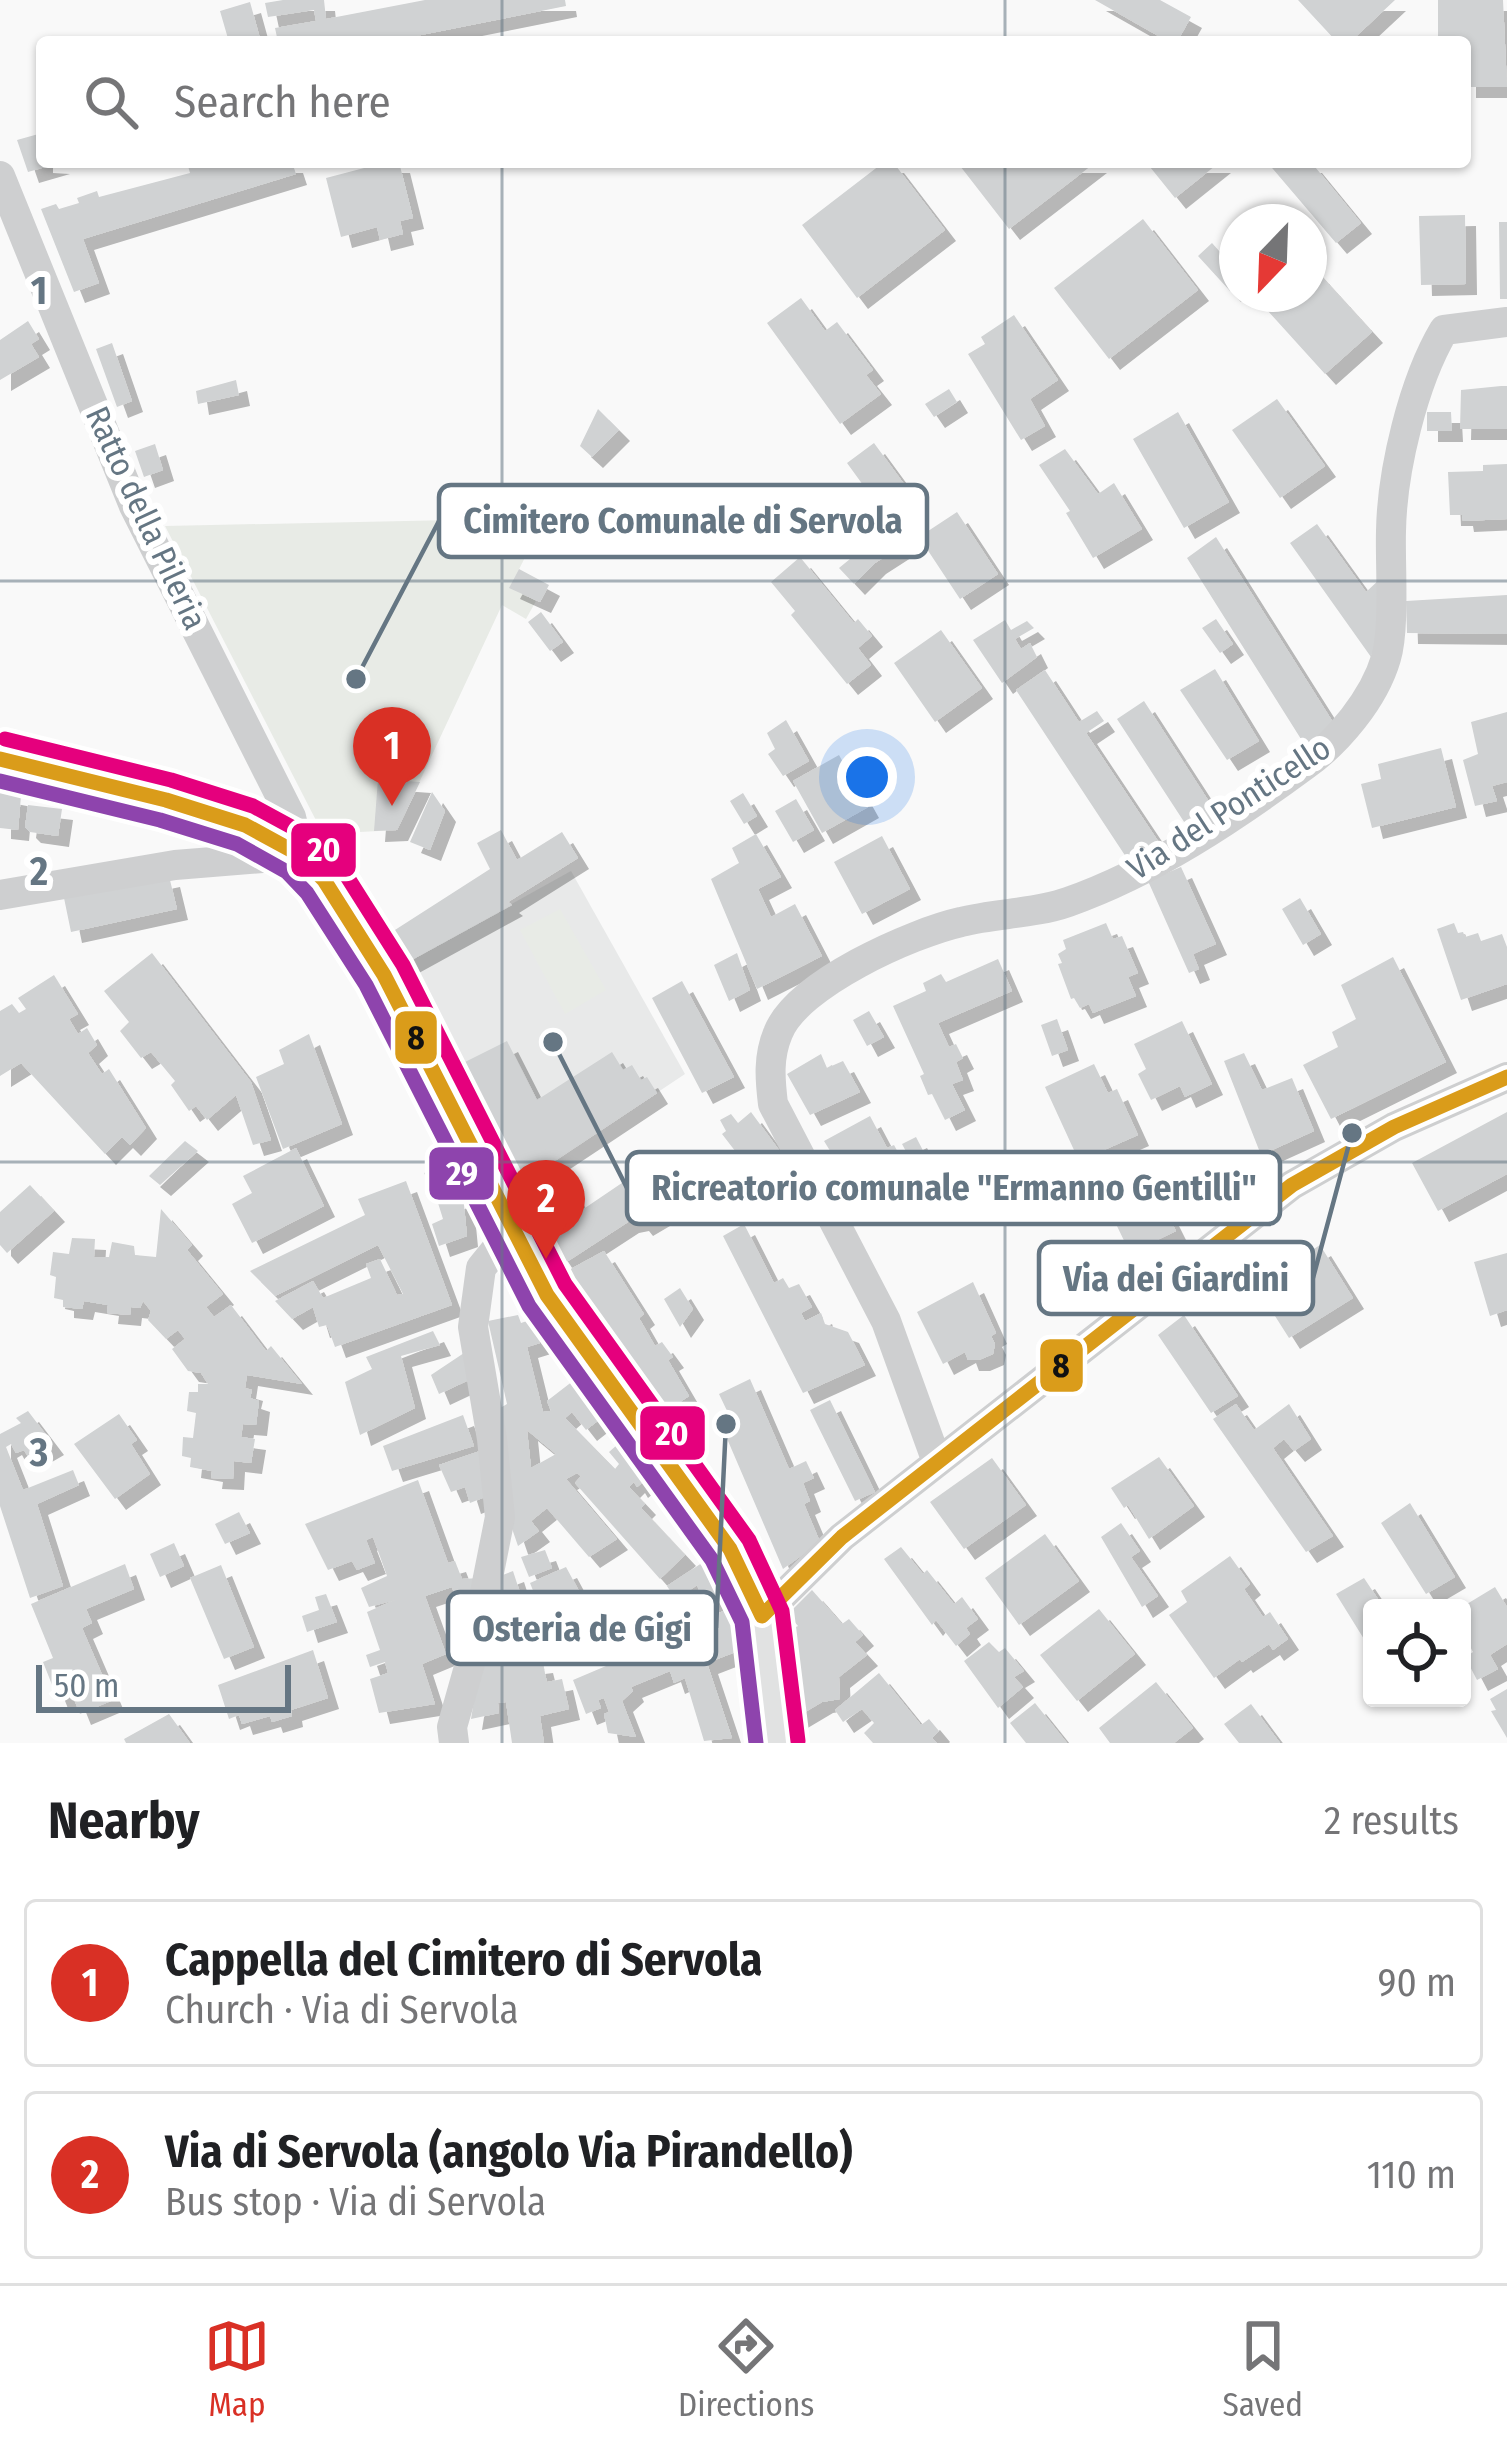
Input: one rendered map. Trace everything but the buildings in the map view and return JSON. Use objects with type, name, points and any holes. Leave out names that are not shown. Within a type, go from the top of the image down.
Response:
[{"type":"main road","points":[[0,759],[245,825],[300,855],[325,880],[384,975],[547,1294],[730,1549],[762,1616],[777,1743]]},
{"type":"street","name":"Ratto della Pileria","points":[[0,176],[134,506],[291,817],[300,855]]},
{"type":"street","name":"Via del Ponticello","points":[[937,1462],[886,1321],[772,1104],[769,1065],[779,1028],[818,989],[859,961],[909,938],[961,921],[1063,904],[1115,883],[1223,821],[1308,764],[1341,734],[1387,657],[1395,481],[1435,345],[1444,330],[1507,322]]},
{"type":"street","points":[[0,896],[175,865],[300,855]]},
{"type":"street","points":[[762,1616],[842,1537],[1292,1185],[1394,1127],[1507,1077]]},
{"type":"street","points":[[454,1743],[452,1727],[473,1653],[500,1517],[472,1327],[481,1268],[511,1231]]},
{"type":"shaded area","points":[[545,518],[510,587],[536,601],[526,619],[502,605],[397,830],[323,834],[165,526]]},
{"type":"shaded area","points":[[571,871],[685,1074],[514,1188],[397,968]]},
{"type":"shaded area","points":[[560,909],[606,990],[565,1014],[520,930]]},
{"type":"transit line","name":"20","points":[[5,739],[171,780],[253,806],[312,838],[341,867],[403,965],[565,1284],[749,1540],[782,1611],[798,1741]]},
{"type":"transit line","name":"8","points":[[0,759],[245,825],[300,855],[324,880],[384,975],[547,1295],[730,1549],[762,1616],[842,1537],[1292,1185],[1394,1127],[1507,1077]]},
{"type":"transit line","name":"29","points":[[0,781],[237,844],[287,872],[307,893],[366,985],[529,1306],[712,1560],[742,1622],[756,1743]]},
{"type":"place","name":"Cimitero Comunale di Servola","points":[[356,679]]},
{"type":"place","name":"Cappella del Cimitero di Servola","points":[[392,806]]},
{"type":"place","name":"Ricreatorio comunale \"Ermanno Gentilli\"","points":[[553,1042]]},
{"type":"place","name":"Via dei Giardini","points":[[1352,1133]]},
{"type":"place","name":"Via di Servola (angolo Via Pirandello)","points":[[546,1259]]},
{"type":"place","name":"Osteria de Gigi","points":[[726,1424]]}]
